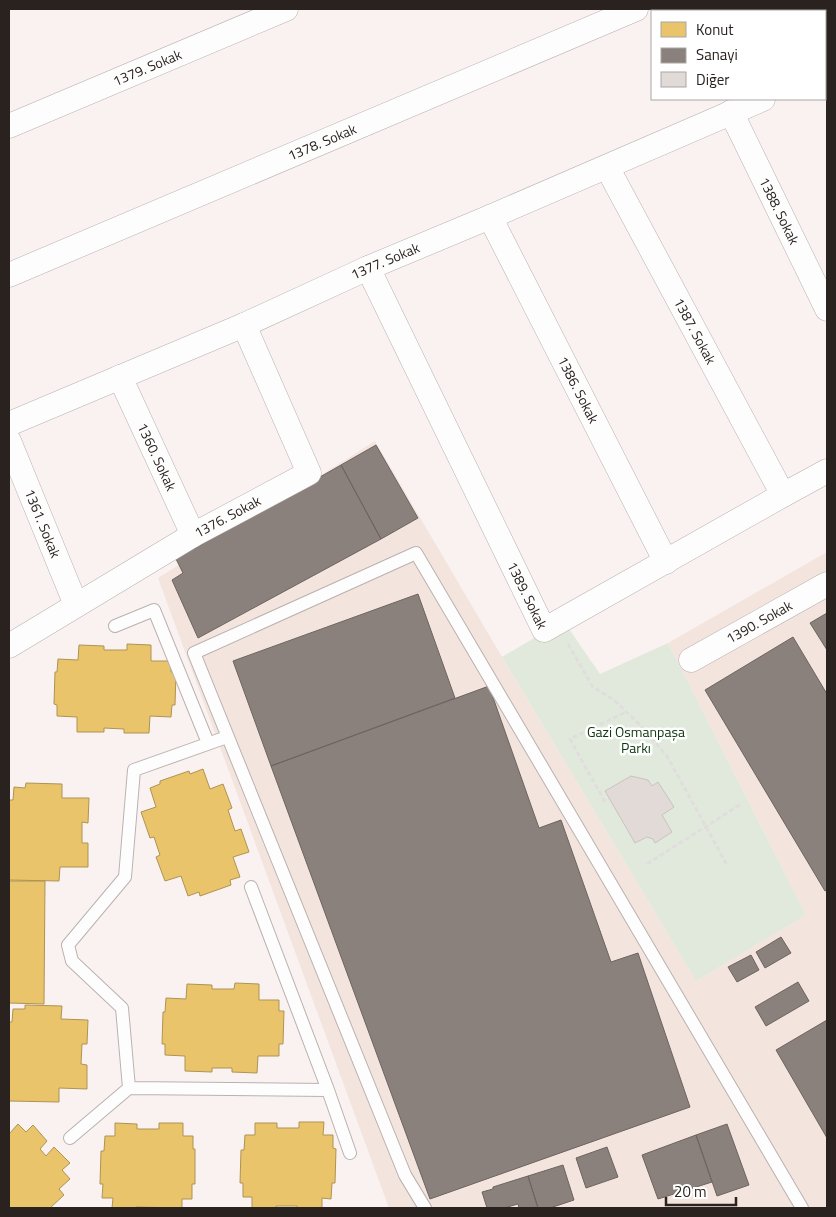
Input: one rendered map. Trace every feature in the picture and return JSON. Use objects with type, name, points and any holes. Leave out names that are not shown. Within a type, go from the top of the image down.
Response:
[{"type":"street","name":"1379. Sokak","points":[[9,126],[286,9]]},
{"type":"street","name":"1378. Sokak","points":[[9,275],[636,9]]},
{"type":"street","name":"1377. Sokak","points":[[9,424],[244,325],[368,268],[761,100]]},
{"type":"street","name":"1388. Sokak","points":[[731,112],[822,283],[827,309]]},
{"type":"street","name":"1387. Sokak","points":[[607,167],[783,495]]},
{"type":"street","name":"1386. Sokak","points":[[490,217],[666,562]]},
{"type":"street","name":"1389. Sokak","points":[[368,268],[544,630],[827,471]]},
{"type":"street","name":"1376. Sokak","points":[[9,646],[193,535],[309,472],[244,325]]},
{"type":"street","name":"1360. Sokak","points":[[120,377],[193,535]]},
{"type":"street","name":"1361. Sokak","points":[[9,441],[76,605]]},
{"type":"street","name":"1390. Sokak","points":[[691,660],[827,584]]},
{"type":"lane","points":[[426,1208],[405,1174],[194,653],[416,553],[802,1208]]},
{"type":"lane","points":[[115,626],[154,610],[208,744]]},
{"type":"lane","points":[[129,1088],[122,1008],[72,960],[68,945],[125,877],[134,770],[227,737]]},
{"type":"lane","points":[[251,887],[350,1153]]},
{"type":"lane","points":[[70,1138],[129,1088],[328,1090]]},
{"type":"path","points":[[559,622],[571,652],[593,688],[614,700],[667,756],[727,865]]},
{"type":"path","points":[[606,802],[570,739],[626,712]]},
{"type":"path","points":[[647,864],[741,804]]},
{"type":"shaded area","points":[[375,441],[696,981],[806,915],[668,643],[827,552],[827,1208],[389,1208],[158,578]]},
{"type":"green space","name":"Gazi Osmanpaşa Parkı","points":[[569,629],[600,674],[668,643],[806,915],[696,981],[502,657],[536,637]]},
{"type":"building: Konut","points":[[127,644],[151,645],[151,661],[171,661],[171,672],[176,672],[175,705],[172,705],[171,717],[150,716],[149,733],[124,733],[124,729],[104,728],[104,732],[77,732],[77,717],[57,716],[57,705],[54,704],[55,672],[57,672],[58,659],[78,660],[79,645],[104,646],[104,650],[127,650]]},
{"type":"building: Konut","points":[[203,769],[210,789],[223,784],[232,808],[228,810],[235,831],[241,829],[249,852],[233,857],[240,877],[230,880],[231,885],[200,896],[199,892],[188,896],[181,876],[165,881],[156,857],[160,855],[154,837],[150,838],[141,812],[156,807],[150,788],[160,784],[160,781],[189,771],[190,774]]},
{"type":"building: Konut","points":[[26,783],[62,784],[62,798],[89,798],[88,823],[82,822],[82,843],[88,843],[88,867],[60,867],[59,881],[9,880],[9,800],[13,800],[14,787],[25,788]]},
{"type":"building: Konut","points":[[9,881],[45,881],[44,1004],[9,1003]]},
{"type":"building: Konut","points":[[235,983],[259,984],[259,1000],[279,1000],[279,1011],[284,1011],[283,1044],[279,1044],[279,1056],[258,1056],[257,1073],[232,1072],[232,1068],[212,1068],[212,1072],[185,1071],[185,1056],[165,1055],[165,1044],[162,1044],[163,1012],[165,1012],[166,998],[186,999],[187,984],[212,985],[212,989],[234,989]]},
{"type":"building: Konut","points":[[25,1005],[62,1006],[61,1019],[88,1020],[87,1044],[82,1044],[81,1064],[87,1065],[87,1089],[59,1088],[59,1102],[9,1101],[9,1022],[12,1022],[13,1009],[25,1009]]},
{"type":"building: Konut","points":[[299,1122],[324,1122],[323,1135],[333,1135],[333,1148],[336,1149],[335,1183],[332,1183],[331,1199],[322,1198],[322,1208],[276,1206],[276,1208],[252,1208],[252,1197],[243,1197],[243,1183],[240,1183],[241,1150],[244,1150],[245,1135],[255,1135],[255,1123],[277,1123],[277,1128],[299,1128]]},
{"type":"building: Konut","points":[[115,1123],[137,1124],[137,1129],[159,1129],[159,1123],[183,1123],[183,1136],[193,1136],[195,1184],[192,1184],[192,1199],[182,1199],[182,1208],[112,1208],[113,1198],[102,1198],[103,1184],[100,1184],[101,1151],[104,1151],[105,1136],[115,1136]]},
{"type":"building: Konut","points":[[18,1124],[26,1132],[33,1125],[47,1141],[40,1149],[46,1156],[54,1147],[70,1163],[62,1170],[70,1179],[59,1189],[64,1195],[50,1208],[9,1208],[9,1134]]},
{"type":"building: Sanayi","points":[[376,445],[418,518],[381,539],[341,465]]},
{"type":"building: Sanayi","points":[[341,465],[381,539],[198,638],[172,580],[183,573],[176,559]]},
{"type":"building: Sanayi","points":[[418,594],[455,698],[271,766],[233,661]]},
{"type":"building: Sanayi","points":[[827,613],[827,650],[810,623]]},
{"type":"building: Sanayi","points":[[793,637],[827,694],[827,890],[825,891],[705,690]]},
{"type":"building: Sanayi","points":[[489,686],[539,828],[561,820],[611,962],[638,953],[690,1107],[430,1199],[271,766]]},
{"type":"building: Sanayi","points":[[781,937],[791,953],[765,968],[756,952]]},
{"type":"building: Sanayi","points":[[751,955],[759,970],[737,982],[728,967]]},
{"type":"building: Sanayi","points":[[798,982],[809,1001],[766,1026],[755,1007]]},
{"type":"building: Sanayi","points":[[827,1020],[827,1138],[776,1050]]},
{"type":"building: Sanayi","points":[[727,1124],[749,1185],[717,1196],[696,1135]]},
{"type":"building: Sanayi","points":[[696,1135],[712,1182],[658,1199],[642,1155]]},
{"type":"building: Sanayi","points":[[607,1147],[618,1177],[586,1188],[576,1158]]},
{"type":"building: Sanayi","points":[[563,1165],[574,1200],[550,1208],[538,1208],[528,1176]]},
{"type":"building: Sanayi","points":[[528,1176],[538,1208],[519,1208],[518,1204],[504,1208],[487,1208],[482,1192]]},
{"type":"building: Diğer","points":[[631,776],[648,780],[652,786],[658,782],[674,807],[662,815],[672,832],[655,843],[653,839],[647,837],[635,843],[605,791]]}]
